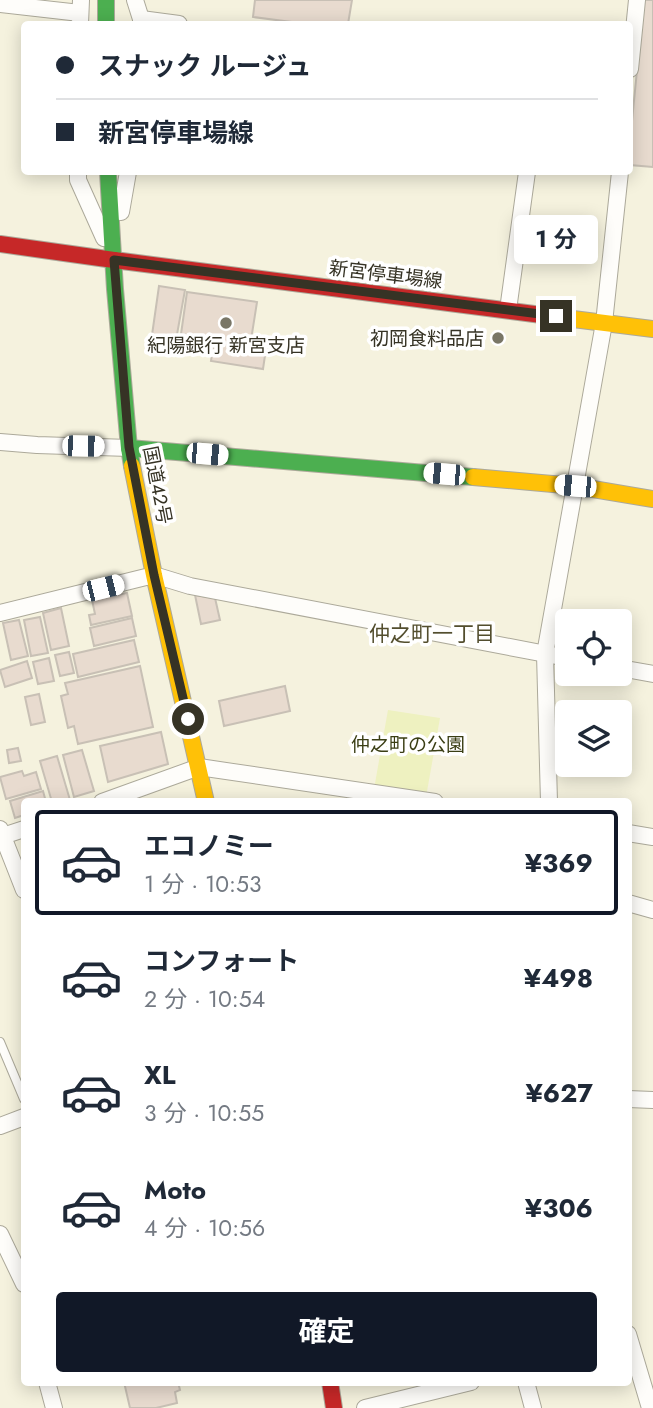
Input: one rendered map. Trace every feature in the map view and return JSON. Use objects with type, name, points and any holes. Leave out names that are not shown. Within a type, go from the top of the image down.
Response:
[{"type":"main road","points":[[106,0],[106,21]]},
{"type":"main road","name":"国道42号","points":[[108,175],[129,447],[154,575],[205,798]]},
{"type":"main road","name":"新宮停車場線","points":[[0,244],[653,329]]},
{"type":"main road","points":[[129,447],[575,486],[653,499]]},
{"type":"main road","points":[[331,1386],[334,1408]]},
{"type":"street","points":[[135,0],[141,21]]},
{"type":"street","points":[[141,21],[143,0]]},
{"type":"street","points":[[633,39],[637,0]]},
{"type":"street","points":[[0,4],[80,13]]},
{"type":"street","points":[[78,175],[114,260]]},
{"type":"street","points":[[114,260],[128,175]]},
{"type":"street","points":[[508,310],[527,175]]},
{"type":"street","points":[[550,798],[545,654],[604,323],[620,175]]},
{"type":"street","points":[[0,442],[129,447]]},
{"type":"street","points":[[0,613],[154,575],[190,586],[555,656]]},
{"type":"street","points":[[632,670],[653,674]]},
{"type":"street","points":[[113,798],[199,767],[399,798]]},
{"type":"street","points":[[21,829],[1,834],[21,883]]},
{"type":"street","points":[[632,833],[653,836]]},
{"type":"street","points":[[632,904],[653,910]]},
{"type":"street","points":[[632,1099],[653,1100]]},
{"type":"street","points":[[0,1126],[21,1118]]},
{"type":"street","points":[[0,1234],[21,1278]]},
{"type":"street","points":[[632,1351],[650,1408]]},
{"type":"street","points":[[48,1386],[54,1408]]},
{"type":"street","points":[[365,1408],[455,1386]]},
{"type":"street","points":[[527,1386],[533,1408]]},
{"type":"lane","points":[[0,1042],[21,1092]]},
{"type":"green space","name":"仲之町の公園","points":[[388,710],[440,718],[426,797],[374,789]]},
{"type":"building","points":[[255,0],[352,0],[348,21],[284,21],[253,17]]},
{"type":"building","points":[[644,0],[653,0],[653,167],[633,165],[633,111]]},
{"type":"building","points":[[159,286],[185,290],[176,340],[151,342]]},
{"type":"building","points":[[187,292],[257,302],[251,340],[267,342],[263,369],[211,361],[214,339],[181,334]]},
{"type":"building","points":[[127,593],[132,616],[91,625],[89,615],[95,614],[92,600]]},
{"type":"building","points":[[195,595],[215,598],[220,620],[201,624]]},
{"type":"building","points":[[61,608],[69,646],[51,650],[43,613]]},
{"type":"building","points":[[40,617],[48,653],[31,656],[24,620]]},
{"type":"building","points":[[132,618],[136,636],[94,646],[90,628]]},
{"type":"building","points":[[19,620],[28,656],[11,660],[3,623]]},
{"type":"building","points":[[134,640],[139,662],[78,677],[73,654]]},
{"type":"building","points":[[69,652],[74,673],[60,676],[55,655]]},
{"type":"building","points":[[49,658],[54,681],[38,684],[33,662]]},
{"type":"building","points":[[27,661],[32,678],[5,687],[0,670]]},
{"type":"building","points":[[140,666],[153,727],[78,744],[74,726],[68,728],[61,696],[68,694],[65,683]]},
{"type":"building","points":[[285,686],[290,711],[224,726],[219,701]]},
{"type":"building","points":[[39,694],[45,722],[31,725],[25,697]]},
{"type":"building","points":[[161,732],[168,764],[108,782],[100,746]]},
{"type":"building","points":[[18,748],[21,761],[9,763],[7,750]]},
{"type":"building","points":[[82,750],[94,791],[74,797],[63,755]]},
{"type":"building","points":[[57,756],[69,798],[51,798],[40,761]]},
{"type":"building","points":[[22,771],[24,776],[36,772],[41,789],[6,799],[0,777]]},
{"type":"building","points":[[43,791],[45,798],[21,798],[21,816],[15,818],[10,801]]},
{"type":"building","points":[[125,1386],[179,1386],[180,1390],[175,1392],[177,1403],[156,1408],[130,1408]]},
{"type":"traffic: fast","points":[[106,0],[106,21]]},
{"type":"traffic: fast","points":[[108,175],[115,289],[132,466]]},
{"type":"traffic: fast","points":[[129,448],[473,477]]},
{"type":"traffic: slow","points":[[565,318],[653,329]]},
{"type":"traffic: slow","points":[[132,466],[205,798]]},
{"type":"traffic: slow","points":[[473,477],[575,486],[653,499]]},
{"type":"traffic: jam","points":[[0,244],[114,260]]},
{"type":"traffic: jam","points":[[114,260],[565,318]]},
{"type":"traffic: jam","points":[[331,1386],[334,1408]]},
{"type":"place","name":"紀陽銀行 新宮支店","points":[[226,323]]},
{"type":"place","name":"初岡食料品店","points":[[498,338]]},
{"type":"district","name":"仲之町一丁目","points":[[432,634]]},
{"type":"route","points":[[188,719],[154,575],[129,447],[114,260],[556,316]]}]
